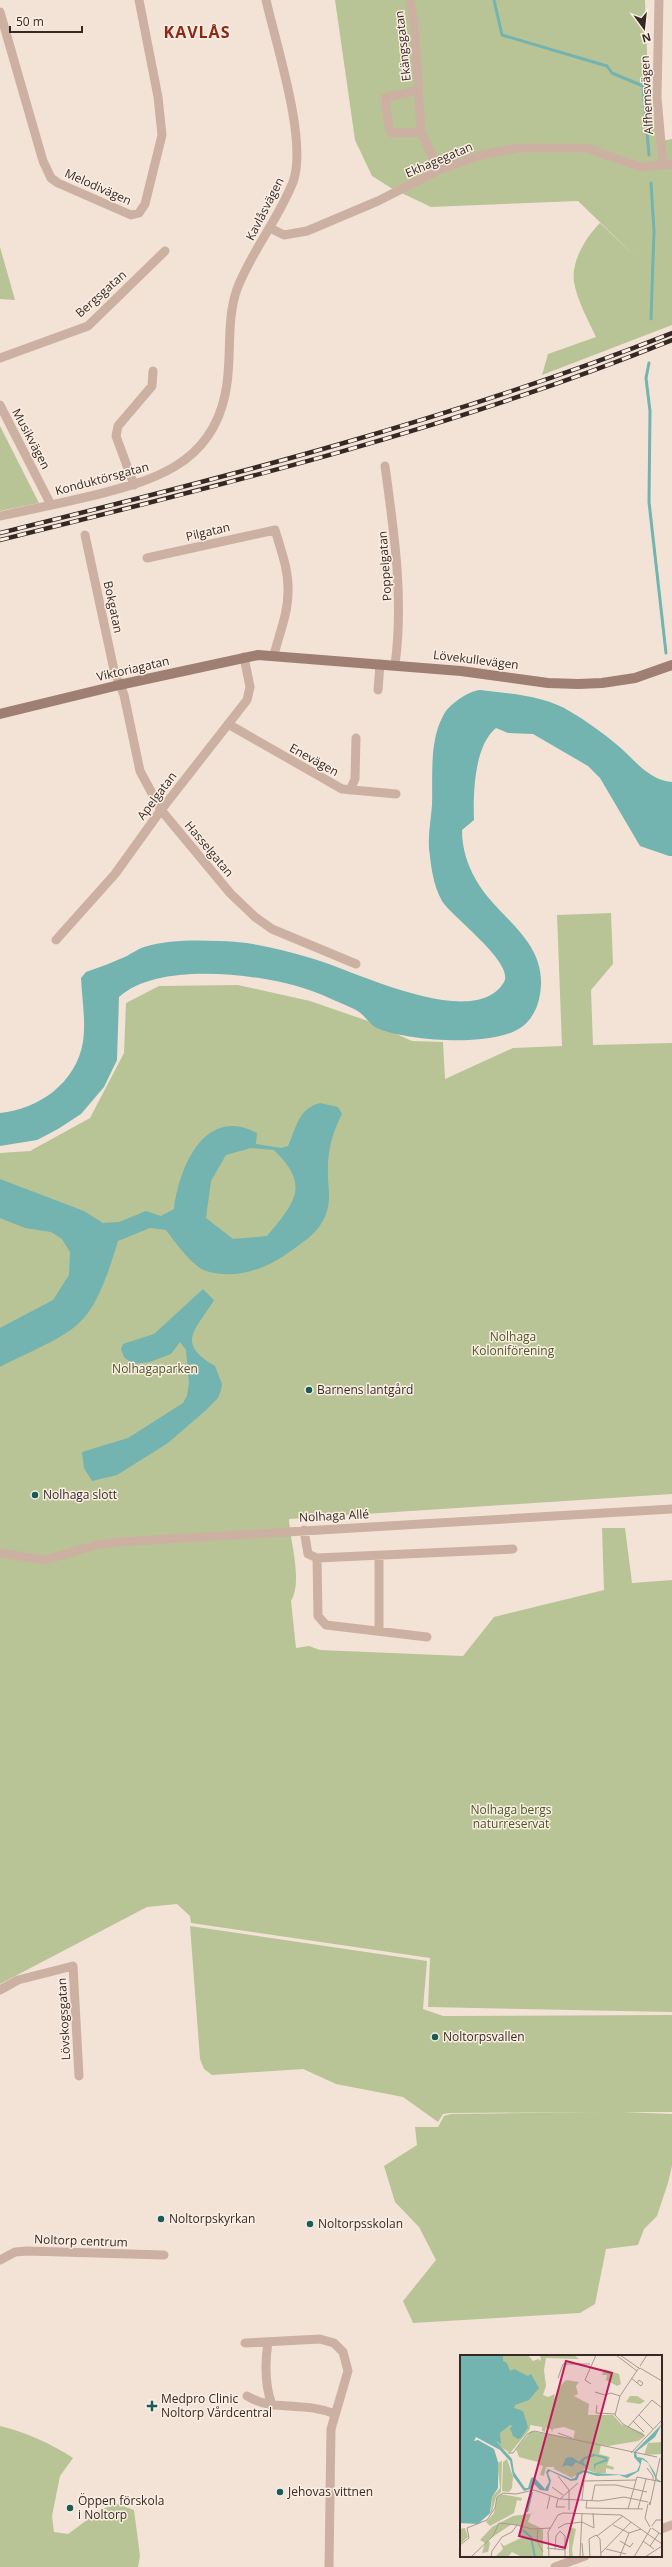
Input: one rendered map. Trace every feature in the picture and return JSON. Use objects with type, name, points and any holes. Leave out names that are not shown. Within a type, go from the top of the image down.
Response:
[{"type":"street","name":"Melodivägen","points":[[0,12],[43,161],[51,178],[58,183],[131,215],[139,213],[145,204],[162,135],[158,96],[139,0]]},
{"type":"street","name":"Kavlåsvägen","points":[[214,425],[225,396],[228,374],[230,313],[240,283],[294,180],[298,144],[266,0]]},
{"type":"street","name":"Ekängsgatan","points":[[410,0],[419,90],[421,132],[439,170]]},
{"type":"street","name":"Alfhemsvägen","points":[[659,0],[657,98],[668,165]]},
{"type":"street","name":"Ekängsgatan","points":[[419,90],[390,96],[385,98],[384,103],[392,133],[421,132]]},
{"type":"street","name":"Ekhagegatan","points":[[270,228],[284,235],[307,231],[378,201],[439,170],[482,155],[517,148],[586,148],[641,167],[668,165]]},
{"type":"street","name":"Bergsgatan","points":[[0,358],[88,326],[165,251]]},
{"type":"street","points":[[134,485],[116,436],[118,426],[152,386],[153,371]]},
{"type":"street","name":"Musikvägen","points":[[0,405],[51,505]]},
{"type":"street","name":"Konduktörsgatan","points":[[0,516],[134,485],[166,473],[183,462],[199,446],[214,425]]},
{"type":"street","name":"Poppelgatan","points":[[385,466],[396,536],[399,606],[396,665]]},
{"type":"street","name":"Pilgatan","points":[[147,558],[274,530],[283,556],[288,592],[285,618],[274,655]]},
{"type":"street","name":"Bokgatan","points":[[85,535],[119,685]]},
{"type":"street","name":"Lövekullevägen","points":[[274,655],[461,670],[548,683],[578,684],[602,683],[635,678],[672,665]]},
{"type":"street","name":"Viktoriagatan","points":[[0,714],[244,657],[274,655]]},
{"type":"street","name":"Apelgatan","points":[[56,940],[115,874],[161,810],[247,700],[250,687],[244,657]]},
{"type":"street","points":[[378,690],[380,664]]},
{"type":"street","name":"Hasselgatan","points":[[119,685],[124,695],[140,771],[161,810],[230,893],[255,917],[272,929],[356,964]]},
{"type":"street","name":"Enevägen","points":[[228,724],[342,789],[396,794]]},
{"type":"street","points":[[350,790],[355,779],[356,738]]},
{"type":"street","name":"Nolhaga Allé","points":[[0,1553],[45,1560],[97,1544],[118,1542],[672,1509]]},
{"type":"street","points":[[304,1530],[308,1554],[317,1558],[514,1549]]},
{"type":"street","points":[[379,1556],[379,1631]]},
{"type":"street","points":[[317,1558],[318,1616],[326,1625],[427,1637]]},
{"type":"street","name":"Lövskogsgatan","points":[[0,1990],[18,1980],[73,1966],[79,2076]]},
{"type":"street","name":"Noltorp centrum","points":[[0,2260],[11,2254],[27,2251],[164,2255]]},
{"type":"street","points":[[245,2343],[320,2339],[334,2343],[343,2352],[348,2371],[347,2380],[335,2414],[330,2443],[329,2567]]},
{"type":"street","points":[[268,2342],[266,2355],[268,2395],[272,2405]]},
{"type":"street","points":[[247,2396],[258,2402],[272,2405],[310,2406],[335,2414]]},
{"type":"street","points":[[662,2529],[672,2525]]},
{"type":"street","points":[[555,2567],[582,2557]]},
{"type":"green space","points":[[335,0],[645,0],[649,103],[662,141],[672,139],[672,325],[542,375],[548,354],[596,337],[578,296],[574,282],[574,274],[577,258],[585,242],[600,223],[638,259],[578,201],[431,207],[391,188],[372,176],[355,140]]},
{"type":"green space","points":[[0,247],[15,300],[0,299]]},
{"type":"green space","points":[[0,426],[39,503],[0,511]]},
{"type":"green space","points":[[611,913],[613,964],[591,990],[593,1045],[672,1043],[672,1494],[289,1519],[296,1572],[296,1583],[291,1601],[296,1648],[309,1646],[320,1650],[463,1656],[494,1617],[604,1590],[602,1528],[625,1528],[632,1583],[672,1580],[672,2012],[428,2007],[430,1958],[191,1923],[190,1916],[177,1904],[147,1907],[0,1984],[0,1153],[30,1151],[90,1118],[124,1053],[126,1003],[159,986],[238,985],[310,1001],[368,1021],[412,1041],[443,1042],[445,1079],[513,1048],[562,1046],[557,915]]},
{"type":"green space","points":[[190,1926],[427,1961],[423,2009],[443,2016],[672,2015],[672,2112],[623,2112],[672,2114],[672,2166],[668,2183],[657,2216],[644,2229],[638,2245],[606,2249],[595,2304],[580,2313],[413,2323],[403,2301],[436,2260],[419,2227],[395,2202],[384,2166],[417,2145],[415,2127],[438,2127],[444,2116],[451,2114],[606,2112],[450,2113],[443,2114],[438,2122],[403,2097],[336,2084],[303,2069],[212,2075],[204,2069],[200,2059]]},
{"type":"green space","points":[[0,2426],[38,2439],[73,2458],[60,2476],[52,2516],[54,2532],[68,2534],[102,2509],[117,2504],[134,2510],[140,2556],[138,2567],[0,2567]]},
{"type":"water","points":[[480,690],[527,696],[561,706],[605,735],[648,773],[663,780],[672,782],[672,856],[669,856],[640,846],[600,778],[588,766],[533,734],[508,733],[496,728],[489,736],[483,746],[476,771],[474,820],[462,830],[463,843],[470,868],[476,880],[495,905],[527,941],[540,968],[540,997],[534,1012],[523,1026],[510,1033],[474,1040],[411,1037],[379,1029],[358,1011],[317,993],[292,985],[241,976],[213,974],[185,974],[159,978],[137,985],[119,997],[117,1060],[104,1087],[81,1114],[58,1129],[37,1140],[0,1146],[0,1113],[28,1106],[42,1100],[54,1091],[73,1070],[79,1057],[83,1042],[84,1010],[81,978],[86,972],[127,956],[144,947],[162,943],[190,941],[230,941],[254,944],[314,959],[384,985],[414,994],[442,1000],[468,1001],[489,996],[504,982],[505,974],[492,953],[448,909],[442,901],[434,882],[429,848],[433,760],[439,726],[449,707],[464,696]]},
{"type":"water","points":[[320,1103],[338,1107],[342,1114],[335,1128],[329,1151],[329,1197],[327,1211],[316,1231],[308,1238],[289,1253],[267,1265],[256,1270],[232,1274],[219,1274],[201,1269],[184,1254],[166,1230],[150,1228],[118,1241],[98,1296],[92,1307],[78,1324],[61,1336],[0,1367],[0,1328],[53,1300],[69,1275],[70,1252],[62,1239],[51,1232],[25,1228],[0,1218],[0,1179],[84,1211],[103,1223],[119,1222],[146,1211],[161,1216],[174,1209],[182,1175],[189,1159],[198,1145],[209,1134],[223,1127],[239,1127],[257,1133],[256,1144],[281,1148],[288,1146],[299,1119],[307,1109]],"holes":[[[251,1148],[274,1150],[285,1162],[292,1173],[295,1184],[295,1193],[291,1203],[267,1236],[233,1239],[206,1218],[211,1181],[226,1155]]]},
{"type":"water","points":[[203,1289],[214,1300],[196,1328],[192,1343],[195,1350],[202,1358],[215,1366],[222,1384],[218,1398],[168,1443],[117,1475],[92,1481],[84,1468],[82,1452],[128,1438],[183,1403],[187,1396],[189,1383],[186,1350],[180,1342],[171,1354],[150,1362],[132,1364],[124,1357],[121,1349],[123,1344],[154,1334]]},
{"type":"waterway","points":[[494,0],[502,35],[607,66],[612,73],[643,86],[649,155]]},
{"type":"waterway","points":[[651,183],[654,231],[651,319]]},
{"type":"waterway","points":[[649,363],[646,378],[650,411],[649,502],[666,653]]},
{"type":"railway","points":[[0,533],[255,468],[339,444],[507,393],[672,333]]},
{"type":"railway","points":[[0,540],[170,498],[340,452],[507,400],[590,372],[672,340]]},
{"type":"place","name":"Barnens lantgård","points":[[309,1390]]},
{"type":"place","name":"Nolhaga slott","points":[[35,1495]]},
{"type":"place","name":"Noltorpsvallen","points":[[435,2037]]},
{"type":"place","name":"Noltorpskyrkan","points":[[161,2219]]},
{"type":"place","name":"Noltorpsskolan","points":[[310,2224]]},
{"type":"place","name":"Medpro Clinic Noltorp Vårdcentral","points":[[152,2406]]},
{"type":"place","name":"Jehovas vittnen","points":[[280,2492]]},
{"type":"place","name":"Öppen förskola i Noltorp","points":[[70,2508]]},
{"type":"district","name":"KAVLÅS","points":[[197,32]]},
{"type":"park label","name":"Nolhaga Koloniförening","points":[[513,1344]]},
{"type":"park label","name":"Nolhagaparken","points":[[155,1369]]},
{"type":"park label","name":"Nolhaga bergs naturreservat","points":[[511,1817]]}]
